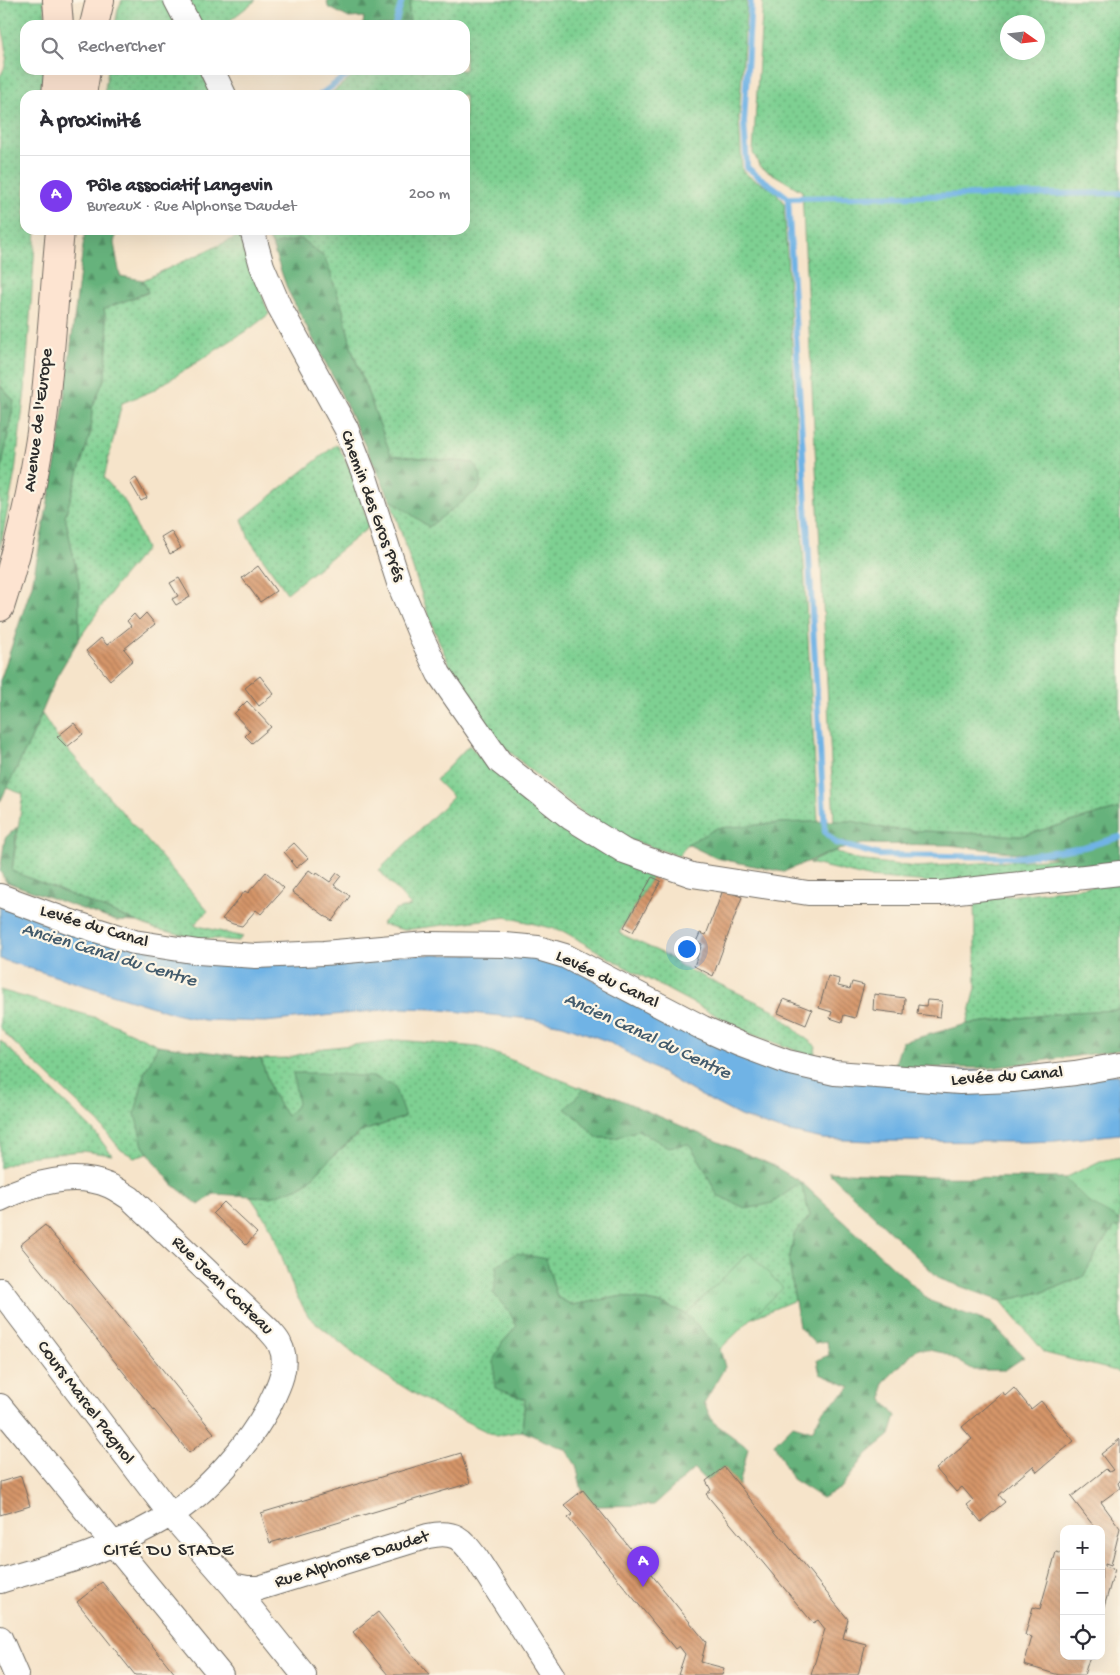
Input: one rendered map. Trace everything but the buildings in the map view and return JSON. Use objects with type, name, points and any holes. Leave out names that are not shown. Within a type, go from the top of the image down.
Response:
[{"type":"main road","points":[[57,0],[59,20]]},
{"type":"main road","points":[[95,20],[100,0]]},
{"type":"main road","points":[[56,90],[58,75]]},
{"type":"main road","points":[[83,90],[85,75]]},
{"type":"main road","name":"Avenue de l'Europe","points":[[0,607],[12,572],[34,476],[43,417],[60,235]]},
{"type":"street","points":[[176,0],[186,20]]},
{"type":"street","points":[[214,75],[222,90]]},
{"type":"street","name":"Chemin des Gros Prés","points":[[253,235],[262,266],[279,306],[346,428],[364,474],[404,594],[439,674],[500,762],[571,818],[624,851],[692,875],[808,893],[940,893],[1120,873]]},
{"type":"street","name":"Levée du Canal","points":[[0,896],[71,922],[134,942],[198,952],[256,956],[324,953],[427,944],[505,945],[538,948],[565,956],[703,1028],[739,1044],[787,1062],[835,1073],[950,1082],[978,1082],[1075,1073],[1120,1065]]},
{"type":"street","name":"Rue Jean Cocteau","points":[[0,1199],[29,1187],[52,1181],[93,1180],[111,1186],[137,1205],[269,1330],[280,1344],[284,1358],[278,1388],[258,1425],[221,1472],[194,1497],[171,1515],[84,1556],[0,1581]]},
{"type":"street","name":"Cours Marcel Pagnol","points":[[0,1290],[171,1515]]},
{"type":"street","points":[[0,1406],[221,1675]]},
{"type":"street","points":[[171,1515],[232,1585],[304,1675]]},
{"type":"street","name":"Rue Alphonse Daudet","points":[[232,1585],[259,1588],[442,1532],[454,1534],[465,1543],[477,1559],[552,1675]]},
{"type":"street","points":[[0,1638],[16,1675]]},
{"type":"green space","points":[[0,0],[44,0],[46,20],[20,20],[20,75],[46,75],[45,90],[20,90],[20,235],[36,235],[25,390],[15,472],[0,549],[0,477],[14,401],[0,385],[0,76],[7,56],[0,21]]},
{"type":"green space","points":[[122,0],[164,0],[174,20],[116,20]]},
{"type":"green space","points":[[189,0],[256,0],[230,20],[198,20]]},
{"type":"green space","points":[[327,0],[411,0],[410,20],[364,20],[364,17],[349,18],[328,7]]},
{"type":"green space","points":[[411,0],[747,0],[739,117],[742,170],[750,177],[774,190],[784,202],[818,822],[779,823],[687,844],[679,856],[612,834],[560,796],[495,739],[454,676],[430,620],[390,499],[429,527],[474,463],[391,455],[352,350],[343,310],[325,258],[301,239],[272,245],[267,235],[470,235],[470,90],[335,90],[354,75],[470,75],[470,20],[410,20]]},
{"type":"green space","points":[[763,0],[1120,0],[1120,808],[1021,836],[887,829],[852,821],[834,821],[802,191],[761,167],[753,153]]},
{"type":"green space","points":[[107,75],[203,75],[210,90],[105,90]]},
{"type":"green space","points":[[84,235],[116,235],[114,243],[120,276],[143,280],[148,292],[104,309],[108,334],[105,377],[92,408],[91,431],[65,516],[79,583],[79,639],[57,676],[30,741],[0,802],[0,681],[32,585],[58,450]]},
{"type":"green space","points":[[239,236],[269,314],[252,327],[152,391],[122,403],[104,478],[126,503],[146,549],[116,585],[79,639],[79,583],[65,516],[91,431],[92,408],[105,377],[108,334],[104,308],[148,293],[143,280]]},
{"type":"green space","points":[[301,239],[325,258],[343,310],[352,350],[391,455],[474,463],[481,475],[480,488],[429,527],[390,499],[334,379],[288,291],[272,245]]},
{"type":"green space","points":[[0,386],[14,401],[0,477]]},
{"type":"green space","points":[[337,444],[355,478],[369,527],[287,593],[249,539],[242,519]]},
{"type":"green space","points":[[42,714],[57,737],[208,911],[194,925],[243,937],[238,941],[193,937],[155,929],[12,871],[23,794],[7,788]]},
{"type":"green space","points":[[469,745],[491,768],[573,838],[652,877],[619,933],[666,955],[681,966],[774,1010],[816,1046],[814,1057],[751,1034],[625,967],[563,931],[506,917],[404,930],[381,924],[395,910],[411,906],[379,870],[453,797],[436,780]]},
{"type":"green space","points":[[1120,808],[1120,862],[1044,870],[1061,858],[949,845],[863,844],[834,851],[783,872],[716,858],[687,844],[717,828],[834,821],[852,821],[887,829],[1021,836]]},
{"type":"green space","points":[[17,827],[12,871],[137,922],[116,921],[6,882],[0,871],[5,838]]},
{"type":"green space","points":[[834,851],[857,860],[916,867],[1061,858],[1044,870],[942,883],[868,877],[809,863]]},
{"type":"green space","points":[[1120,883],[1120,1009],[1072,1012],[967,1024],[976,988],[974,900]]},
{"type":"green space","points":[[0,990],[104,1020],[158,1045],[144,1074],[143,1146],[148,1153],[134,1157],[121,1150],[99,1123],[0,1028]]},
{"type":"green space","points":[[1120,1009],[1120,1050],[990,1068],[894,1067],[902,1042],[967,1024],[1072,1012]]},
{"type":"green space","points":[[0,1040],[93,1130],[112,1155],[82,1151],[25,1157],[0,1168]]},
{"type":"green space","points":[[398,1040],[479,1047],[584,1089],[566,1109],[579,1119],[597,1138],[615,1138],[638,1130],[668,1146],[689,1143],[703,1166],[772,1203],[801,1182],[810,1216],[794,1235],[789,1261],[795,1300],[752,1318],[782,1288],[749,1253],[686,1314],[666,1305],[623,1296],[572,1305],[557,1297],[546,1259],[494,1294],[510,1313],[517,1327],[502,1343],[525,1399],[522,1431],[496,1436],[436,1407],[365,1363],[309,1317],[295,1293],[272,1229],[250,1196],[271,1197],[305,1185],[330,1159],[361,1132],[405,1117],[298,1104],[287,1116],[272,1093],[261,1059],[286,1058],[324,1048]]},
{"type":"green space","points":[[158,1045],[261,1059],[272,1093],[287,1116],[298,1104],[293,1073],[321,1073],[374,1077],[394,1086],[405,1117],[360,1132],[305,1185],[271,1197],[214,1194],[199,1205],[172,1184],[143,1146],[135,1114],[144,1074]]},
{"type":"green space","points":[[584,1089],[605,1093],[772,1165],[801,1182],[930,1301],[991,1323],[1024,1357],[1005,1370],[974,1370],[944,1353],[918,1348],[883,1383],[883,1400],[896,1416],[890,1435],[867,1454],[841,1488],[822,1498],[792,1479],[774,1444],[793,1425],[812,1431],[822,1412],[851,1387],[820,1374],[817,1360],[829,1355],[827,1341],[814,1343],[799,1327],[789,1262],[794,1235],[810,1216],[801,1183],[772,1203],[747,1209],[717,1195],[703,1166],[689,1144],[668,1147],[638,1130],[615,1138],[597,1138],[579,1119],[565,1109]]},
{"type":"green space","points":[[1120,1157],[1120,1220],[1090,1203],[1065,1178],[1100,1161]]},
{"type":"green space","points":[[828,1172],[924,1177],[1065,1178],[1090,1203],[1120,1203],[1120,1227],[1115,1227],[1099,1248],[1083,1277],[1047,1291],[1001,1301],[940,1279]]},
{"type":"green space","points":[[1115,1226],[1120,1227],[1120,1372],[1045,1353],[1001,1301],[1047,1291],[1083,1277],[1099,1248]]},
{"type":"green space","points":[[517,1253],[546,1259],[557,1297],[572,1305],[623,1296],[666,1305],[686,1314],[720,1349],[725,1367],[704,1403],[713,1422],[748,1448],[739,1486],[724,1467],[706,1481],[694,1469],[654,1505],[597,1506],[582,1491],[576,1465],[566,1450],[522,1431],[525,1399],[495,1388],[494,1359],[502,1343],[517,1326],[510,1313],[494,1294],[497,1265]]},
{"type":"green space","points":[[749,1253],[783,1288],[720,1349],[686,1314]]},
{"type":"water","name":"Ancien Canal du Centre","points":[[0,904],[119,943],[385,955],[540,954],[773,1065],[1120,1075],[1120,1134],[1026,1142],[823,1139],[777,1129],[740,1116],[696,1093],[607,1041],[563,1025],[530,1019],[433,1009],[402,1008],[265,1022],[204,1020],[179,1015],[0,959]]},
{"type":"waterway","points":[[396,20],[402,0]]},
{"type":"waterway","points":[[751,0],[744,122],[747,167],[788,198],[825,832],[836,843],[879,855],[1020,857],[1084,847],[1120,837]]},
{"type":"waterway","points":[[327,90],[347,75]]},
{"type":"waterway","points":[[788,198],[1120,193]]},
{"type":"place","name":"Pôle associatif Langevin","points":[[643,1587]]},
{"type":"district","name":"CITÉ DU STADE","points":[[169,1551]]}]
